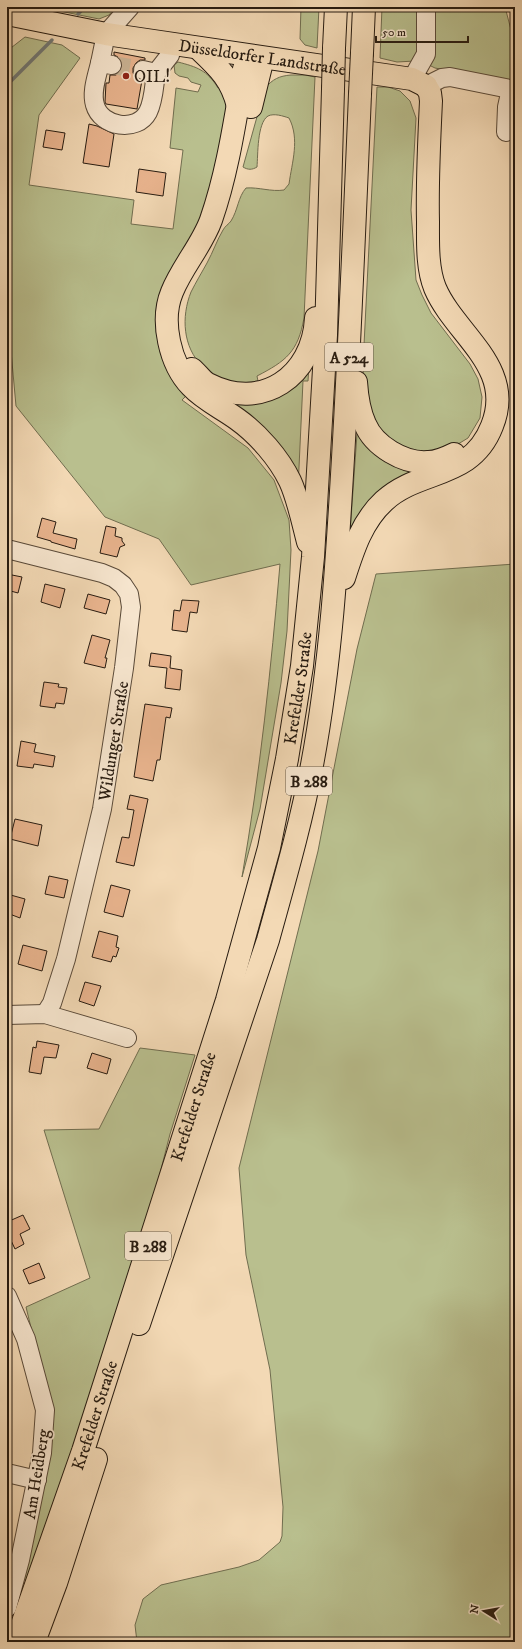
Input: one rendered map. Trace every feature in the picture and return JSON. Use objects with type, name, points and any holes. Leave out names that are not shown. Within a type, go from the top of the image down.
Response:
[{"type":"main road","name":"A 524","points":[[312,557],[326,335],[327,262],[336,7]]},
{"type":"main road","name":"A 524","points":[[332,619],[339,538],[350,335],[364,7]]},
{"type":"main road","name":"Düsseldorfer Landstraße","points":[[7,14],[106,34],[419,82]]},
{"type":"main road","points":[[198,48],[222,72],[231,84],[238,106]]},
{"type":"main road","points":[[256,57],[244,70],[229,156],[210,222],[171,293],[167,319],[170,345],[176,363],[190,386],[211,403],[238,420],[261,440],[279,463],[290,481],[312,557]]},
{"type":"main road","points":[[256,57],[240,152],[217,227],[184,294],[178,320],[180,344],[189,366],[207,383],[233,393],[258,392],[273,388],[285,382],[296,372],[307,352],[315,328],[317,287],[327,262]]},
{"type":"main road","points":[[350,335],[358,402],[365,425],[375,439],[399,456],[412,461],[428,462],[444,459],[466,447],[476,435],[483,422],[488,406],[486,388],[481,370],[472,354],[448,328],[436,310],[426,292],[421,276],[418,174],[420,105],[418,90],[419,82]]},
{"type":"main road","points":[[332,619],[355,544],[364,525],[374,511],[385,500],[400,490],[417,481],[448,470],[472,457],[484,443],[492,425],[497,407],[496,384],[490,367],[477,346],[444,304],[435,287],[431,273],[428,250],[427,174],[431,101],[430,93],[419,82]]},
{"type":"main road","name":"Krefelder Straße","points":[[16,1642],[83,1451],[227,1000],[270,848],[287,759],[302,666],[312,557]]},
{"type":"main road","name":"Krefelder Straße","points":[[34,1642],[56,1583],[148,1298],[268,940],[285,880],[312,766],[323,696],[332,619]]},
{"type":"street","points":[[130,7],[106,34],[106,64],[95,84],[94,101],[100,116],[107,122],[131,125],[141,120],[145,116],[150,106],[150,71],[170,55],[173,44]]},
{"type":"street","points":[[426,7],[426,54],[419,82],[450,77],[513,89],[507,107],[506,132]]},
{"type":"street","name":"Wildunger Straße","points":[[7,549],[102,573],[114,578],[123,585],[129,594],[131,606],[124,668],[102,809],[66,959],[52,1003],[45,1014]]},
{"type":"street","points":[[7,1015],[45,1014],[126,1038]]},
{"type":"street","name":"Am Heidberg","points":[[7,1296],[26,1339],[45,1410],[42,1454],[20,1560],[7,1608]]},
{"type":"street","points":[[7,1473],[37,1480]]},
{"type":"green space","points":[[40,7],[116,7],[109,15],[99,19]]},
{"type":"green space","points":[[301,7],[319,7],[317,48],[305,45],[300,39]]},
{"type":"green space","points":[[382,7],[420,7],[421,54],[415,61],[397,62],[380,58]]},
{"type":"green space","points":[[430,7],[505,7],[515,45],[515,83],[435,68],[429,65]]},
{"type":"green space","points":[[25,37],[62,45],[80,58],[39,115],[29,185],[134,200],[131,224],[173,229],[183,150],[170,148],[176,88],[198,92],[201,85],[191,82],[188,78],[179,76],[175,73],[174,65],[178,62],[201,70],[210,77],[218,88],[224,84],[230,101],[209,210],[166,290],[188,394],[182,400],[248,448],[274,480],[289,520],[291,550],[287,631],[281,683],[260,809],[242,877],[264,721],[280,564],[191,585],[159,539],[105,517],[16,406],[7,307],[7,51]]},
{"type":"green space","points":[[291,75],[315,77],[304,318],[298,339],[289,354],[276,365],[257,376],[258,381],[242,383],[228,381],[209,372],[202,366],[191,350],[186,331],[186,311],[191,292],[221,234],[233,217],[241,195],[246,188],[284,190],[289,184],[295,142],[289,118],[273,115],[268,116],[264,120],[260,132],[257,167],[247,169],[243,167],[265,88],[276,78]]},
{"type":"green space","points":[[377,87],[388,87],[400,91],[410,101],[416,118],[411,210],[416,280],[431,313],[470,364],[478,379],[482,397],[480,418],[468,438],[450,449],[419,455],[388,442],[369,414],[364,395],[363,365]]},
{"type":"green space","points":[[309,365],[308,381],[303,381],[298,489],[227,398]]},
{"type":"green space","points":[[357,434],[434,468],[350,533]]},
{"type":"green space","points":[[515,564],[515,1642],[137,1642],[135,1625],[143,1599],[161,1585],[239,1567],[259,1560],[280,1542],[282,1536],[283,1507],[270,1370],[246,1255],[239,1168],[318,851],[357,649],[376,574]]},
{"type":"green space","points":[[140,1048],[195,1055],[170,1134],[156,1189],[99,1371],[27,1581],[21,1578],[47,1453],[35,1344],[26,1307],[90,1278],[44,1130],[99,1129]]},
{"type":"building","name":"OIL!","points":[[114,52],[145,58],[145,60],[140,60],[136,63],[133,68],[133,73],[136,77],[142,80],[137,109],[106,104],[105,102],[106,83],[109,83],[110,75],[116,75],[120,72],[122,67],[122,61],[114,55]]},
{"type":"building","points":[[89,124],[114,134],[109,167],[83,163]]},
{"type":"building","points":[[46,130],[65,133],[62,150],[43,147]]},
{"type":"building","points":[[139,169],[166,173],[163,196],[136,192]]},
{"type":"building","points":[[42,518],[56,522],[53,533],[77,539],[75,549],[37,537]]},
{"type":"building","points":[[106,526],[116,528],[115,536],[122,538],[125,545],[120,547],[117,557],[100,553]]},
{"type":"building","points":[[7,574],[22,577],[18,593],[7,590]]},
{"type":"building","points":[[45,584],[65,589],[60,608],[41,602]]},
{"type":"building","points":[[88,594],[110,600],[106,614],[84,608]]},
{"type":"building","points":[[182,600],[199,601],[197,613],[190,612],[187,632],[172,630],[174,610],[180,611]]},
{"type":"building","points":[[92,635],[110,640],[105,658],[107,658],[105,668],[84,663]]},
{"type":"building","points":[[151,653],[171,656],[170,668],[182,670],[180,690],[165,688],[167,668],[149,666]]},
{"type":"building","points":[[44,682],[59,684],[58,687],[67,688],[64,704],[56,703],[55,708],[40,706]]},
{"type":"building","points":[[145,704],[172,708],[170,718],[166,717],[160,760],[157,760],[153,781],[134,777]]},
{"type":"building","points":[[21,741],[36,744],[34,752],[55,756],[53,767],[34,764],[33,768],[17,766]]},
{"type":"building","points":[[130,795],[148,799],[134,866],[116,862],[122,837],[129,838],[134,810],[127,809]]},
{"type":"building","points":[[15,819],[42,825],[38,846],[10,839]]},
{"type":"building","points":[[49,876],[68,880],[64,898],[45,894]]},
{"type":"building","points":[[111,885],[130,890],[123,917],[104,912]]},
{"type":"building","points":[[7,894],[25,899],[20,918],[7,913]]},
{"type":"building","points":[[99,931],[118,936],[116,947],[119,948],[116,957],[113,956],[111,962],[92,957]]},
{"type":"building","points":[[23,945],[47,951],[42,971],[18,964]]},
{"type":"building","points":[[85,982],[101,986],[94,1006],[79,1001]]},
{"type":"building","points":[[37,1041],[59,1045],[56,1058],[44,1057],[41,1074],[29,1072],[33,1047],[36,1048]]},
{"type":"building","points":[[92,1053],[111,1059],[107,1074],[87,1068]]},
{"type":"building","points":[[23,1215],[30,1229],[20,1234],[24,1244],[15,1249],[7,1232],[7,1222]]},
{"type":"building","points":[[39,1263],[45,1278],[29,1284],[23,1270]]},
{"type":"waterway","points":[[78,14],[85,7]]},
{"type":"waterway","points":[[7,85],[52,40]]},
{"type":"tunnel","points":[[112,65],[143,70]]},
{"type":"place","name":"OIL!","points":[[126,76]]}]
